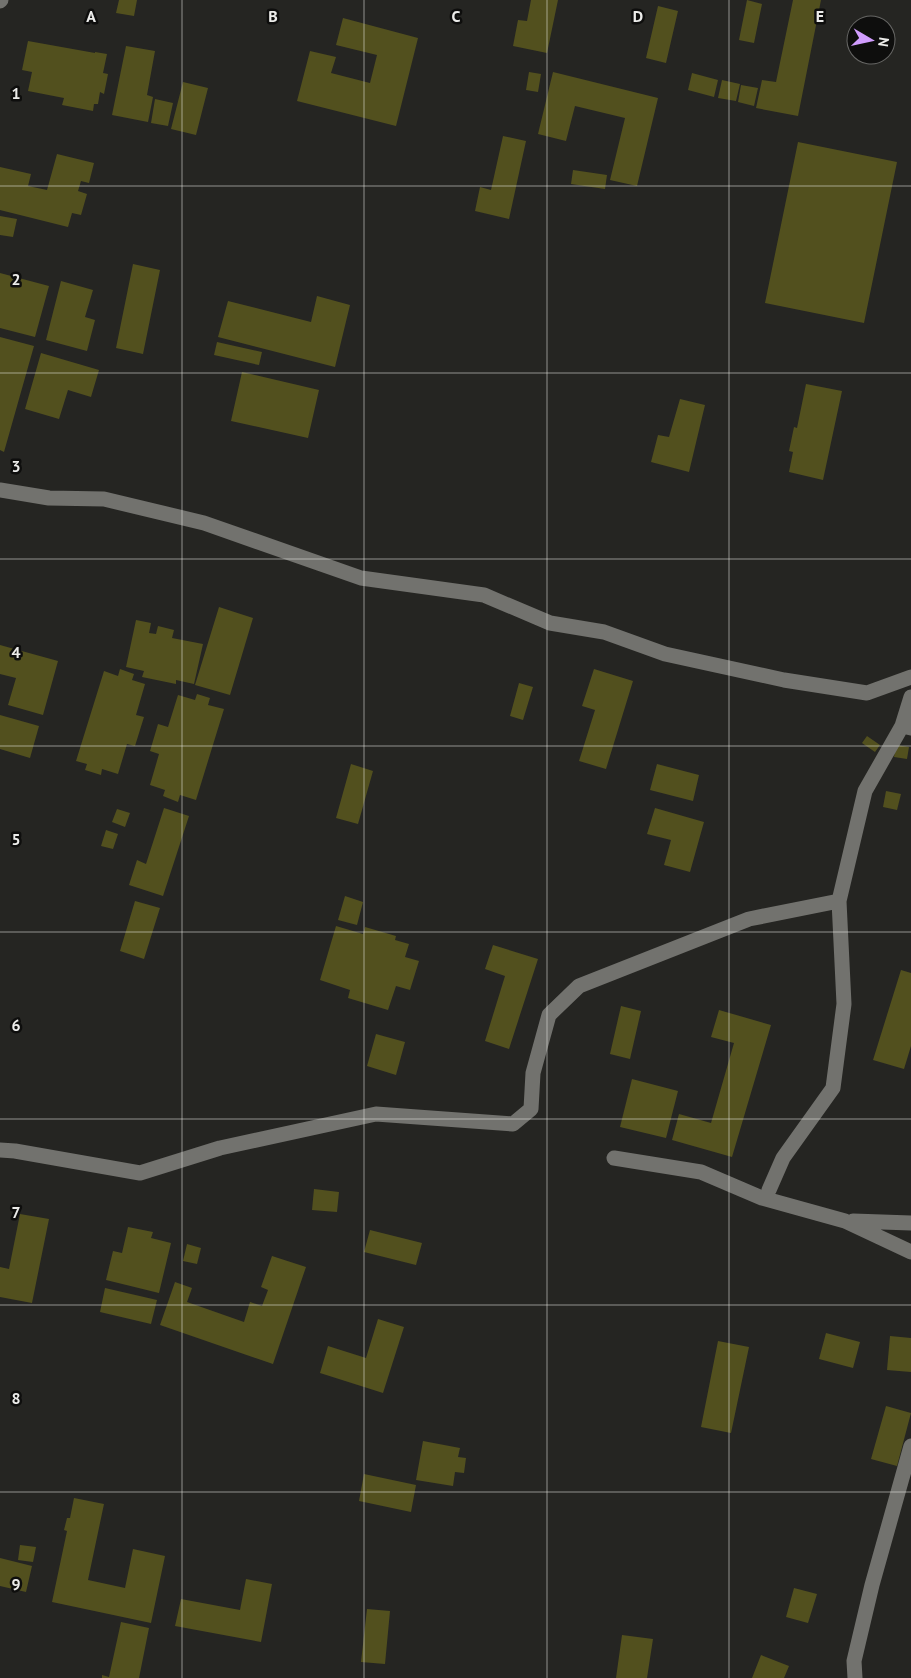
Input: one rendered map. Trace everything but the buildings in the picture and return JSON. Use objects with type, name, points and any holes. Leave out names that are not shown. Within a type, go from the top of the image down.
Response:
[{"type":"street","points":[[0,490],[49,498],[104,500],[204,523],[362,578],[484,595],[550,623],[604,632],[665,654],[784,680],[867,693],[911,677]]},
{"type":"street","points":[[769,1190],[783,1158],[833,1088],[844,1004],[839,901],[864,791],[907,727],[911,697]]},
{"type":"street","points":[[0,1150],[140,1173],[220,1148],[376,1114],[513,1124],[531,1109],[533,1073],[549,1015],[579,986],[749,919],[839,901]]},
{"type":"street","points":[[614,1158],[701,1172],[762,1198],[845,1220],[911,1252]]},
{"type":"street","points":[[845,1220],[911,1223]]},
{"type":"street","points":[[855,1678],[854,1661],[872,1585],[911,1446]]}]
